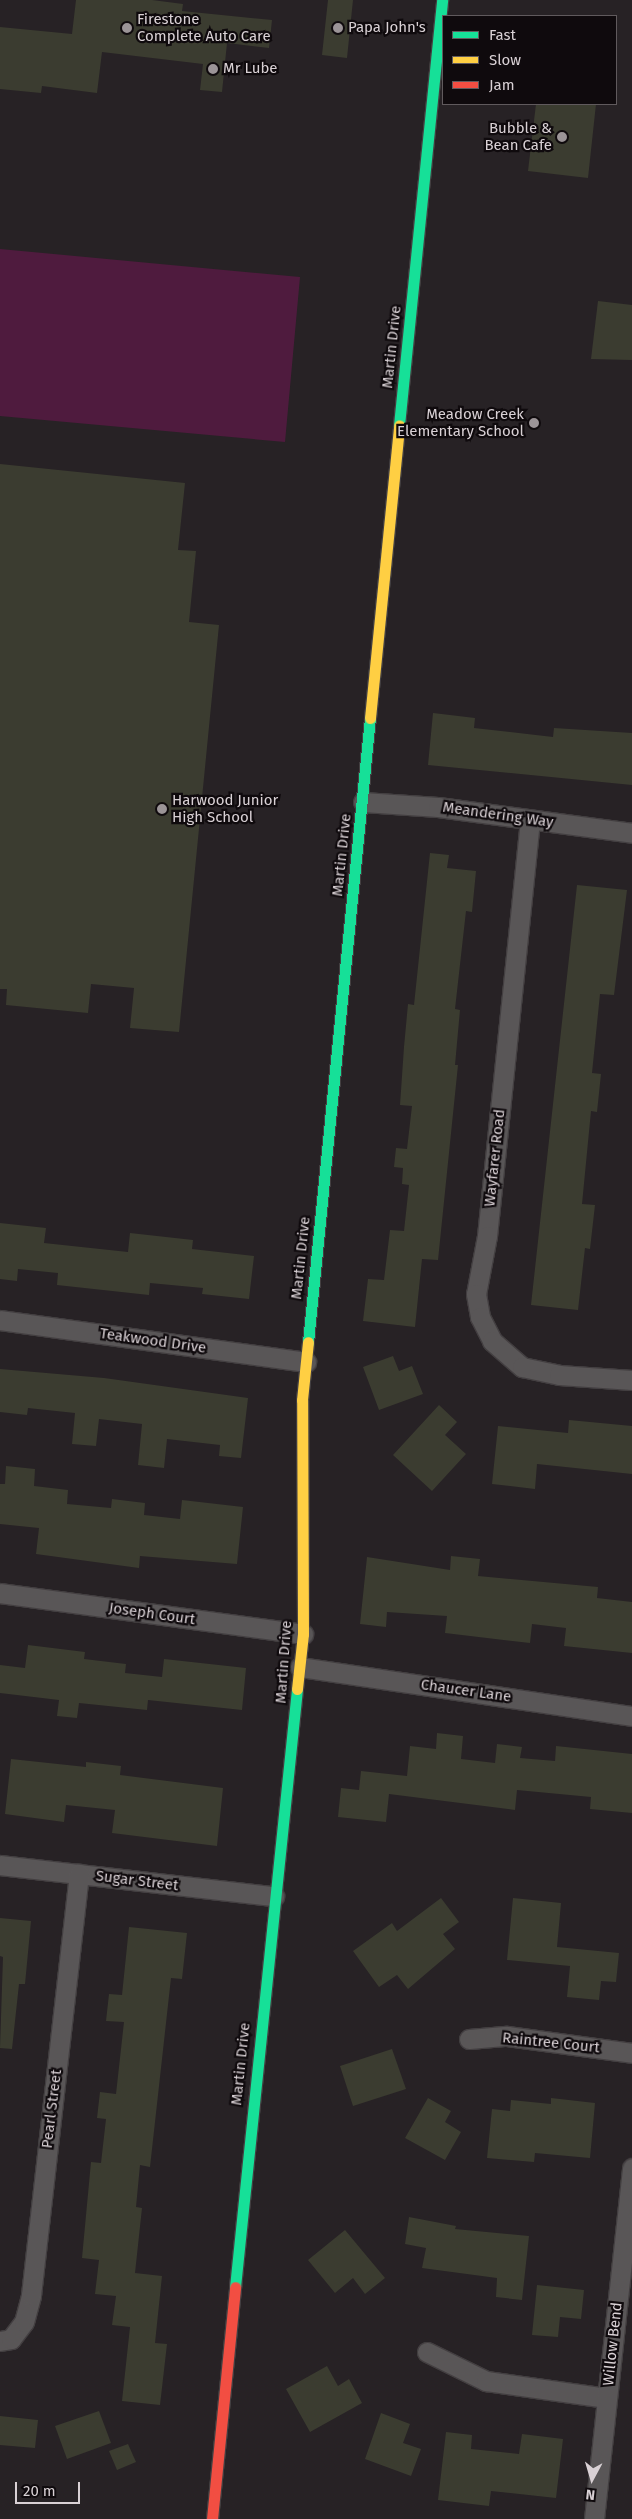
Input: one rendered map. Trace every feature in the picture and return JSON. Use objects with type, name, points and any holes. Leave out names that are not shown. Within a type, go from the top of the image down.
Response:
[{"type":"street","name":"Martin Drive","points":[[212,2519],[274,1896],[303,1634],[302,1400],[442,0]]},
{"type":"street","name":"Meandering Way","points":[[363,802],[438,807],[632,833]]},
{"type":"street","name":"Wayfarer Road","points":[[530,820],[487,1236],[476,1294],[480,1317],[492,1341],[522,1367],[559,1375],[632,1380]]},
{"type":"street","name":"Teakwood Drive","points":[[0,1320],[306,1362]]},
{"type":"street","name":"Joseph Court","points":[[0,1593],[303,1634]]},
{"type":"street","name":"Chaucer Lane","points":[[300,1667],[632,1716]]},
{"type":"street","name":"Sugar Street","points":[[0,1865],[274,1896]]},
{"type":"street","name":"Pearl Street","points":[[6,2340],[24,2322],[31,2295],[79,1874]]},
{"type":"street","name":"Raintree Court","points":[[469,2040],[507,2036],[632,2053]]},
{"type":"street","name":"Willow Bend","points":[[594,2519],[632,2168]]},
{"type":"street","points":[[427,2352],[486,2381],[607,2398]]},
{"type":"shaded area","points":[[0,249],[300,277],[285,442],[0,416]]},
{"type":"building","points":[[76,0],[152,0],[183,4],[182,11],[272,20],[269,48],[227,43],[222,92],[200,90],[203,64],[102,52],[97,93],[42,86],[41,93],[0,89],[0,27],[72,34]]},
{"type":"building","name":"Papa John's","points":[[328,0],[353,0],[347,58],[322,55]]},
{"type":"building","name":"Bubble & Bean Cafe","points":[[536,105],[596,105],[588,178],[528,171]]},
{"type":"building","points":[[598,301],[632,305],[632,360],[591,359]]},
{"type":"building","points":[[0,464],[185,483],[178,550],[196,551],[189,622],[219,625],[179,1032],[130,1028],[134,988],[91,984],[88,1013],[6,1005],[7,989],[0,989]]},
{"type":"building","points":[[433,713],[475,718],[474,728],[553,737],[554,728],[632,733],[632,785],[428,765]]},
{"type":"building","points":[[430,853],[449,855],[447,868],[476,871],[472,912],[466,911],[455,1009],[460,1010],[455,1065],[458,1065],[438,1260],[422,1259],[415,1327],[363,1321],[368,1279],[384,1280],[390,1230],[404,1231],[409,1185],[402,1184],[403,1168],[394,1167],[396,1148],[407,1149],[412,1106],[400,1105],[404,1047],[408,1004],[414,1005]]},
{"type":"building","points":[[577,885],[627,890],[614,995],[600,994],[592,1073],[601,1074],[597,1112],[591,1111],[582,1204],[595,1205],[590,1249],[585,1248],[578,1310],[531,1305]]},
{"type":"building","points":[[0,1223],[46,1228],[44,1243],[128,1252],[130,1233],[193,1240],[192,1249],[254,1256],[249,1299],[202,1294],[203,1288],[150,1283],[149,1295],[57,1285],[58,1273],[18,1269],[17,1281],[0,1279]]},
{"type":"building","points":[[393,1356],[399,1371],[412,1366],[423,1394],[379,1410],[363,1367]]},
{"type":"building","points":[[0,1369],[104,1378],[248,1398],[241,1458],[219,1456],[220,1445],[167,1439],[164,1468],[138,1465],[142,1424],[99,1419],[96,1446],[72,1444],[75,1413],[28,1408],[27,1415],[0,1412]]},
{"type":"building","points":[[439,1405],[457,1422],[445,1435],[466,1454],[432,1491],[393,1455]]},
{"type":"building","points":[[569,1420],[632,1426],[632,1474],[537,1464],[535,1489],[492,1484],[498,1426],[568,1433]]},
{"type":"building","points":[[6,1466],[35,1469],[34,1486],[68,1490],[67,1504],[111,1508],[112,1499],[145,1503],[144,1515],[180,1519],[182,1500],[243,1507],[237,1564],[140,1556],[139,1568],[36,1554],[39,1528],[0,1524],[0,1484],[5,1484]]},
{"type":"building","points":[[451,1556],[480,1559],[478,1576],[598,1587],[597,1598],[632,1602],[632,1653],[564,1646],[566,1628],[532,1624],[530,1643],[445,1633],[447,1616],[387,1612],[386,1627],[360,1624],[367,1557],[450,1570]]},
{"type":"building","points":[[28,1645],[85,1652],[84,1659],[126,1664],[125,1673],[162,1677],[164,1659],[246,1668],[242,1710],[148,1700],[147,1710],[79,1703],[77,1718],[57,1716],[59,1700],[0,1693],[0,1665],[25,1668]]},
{"type":"building","points":[[437,1733],[463,1736],[461,1759],[495,1763],[497,1744],[522,1747],[520,1758],[555,1761],[556,1746],[632,1754],[632,1813],[590,1809],[591,1797],[517,1790],[515,1810],[389,1794],[386,1822],[338,1817],[341,1788],[359,1790],[361,1771],[407,1776],[410,1746],[436,1749]]},
{"type":"building","points":[[11,1759],[86,1767],[86,1762],[121,1766],[120,1775],[223,1788],[217,1846],[112,1833],[115,1810],[66,1805],[64,1822],[5,1814]]},
{"type":"building","points":[[441,1898],[459,1922],[443,1934],[455,1949],[408,1989],[397,1975],[379,1987],[353,1951],[392,1923],[397,1931]]},
{"type":"building","points":[[513,1898],[561,1903],[557,1947],[619,1953],[616,1982],[601,1981],[599,2000],[567,1997],[570,1966],[507,1960]]},
{"type":"building","points":[[0,1918],[31,1921],[25,1984],[19,1984],[12,2049],[0,2048],[3,1957],[0,1956]]},
{"type":"building","points":[[129,1927],[187,1933],[182,1979],[171,1978],[150,2167],[140,2165],[136,2207],[142,2208],[135,2273],[162,2276],[155,2343],[167,2344],[160,2405],[122,2401],[130,2327],[112,2325],[116,2296],[95,2294],[99,2260],[82,2258],[91,2162],[101,2163],[106,2119],[97,2118],[100,2092],[116,2094],[124,2022],[106,2021],[109,1994],[122,1995]]},
{"type":"building","points":[[392,2049],[406,2089],[353,2106],[340,2066]]},
{"type":"building","points":[[428,2098],[451,2111],[445,2122],[461,2132],[445,2160],[405,2138]]},
{"type":"building","points":[[551,2098],[595,2103],[590,2158],[535,2153],[534,2162],[487,2158],[492,2109],[510,2111],[511,2100],[551,2104]]},
{"type":"building","points":[[409,2217],[456,2226],[455,2229],[529,2236],[522,2300],[496,2297],[497,2278],[422,2268],[426,2248],[405,2244]]},
{"type":"building","points":[[345,2230],[385,2278],[365,2294],[353,2278],[335,2293],[308,2260]]},
{"type":"building","points":[[537,2285],[584,2290],[581,2319],[560,2317],[558,2337],[532,2335]]},
{"type":"building","points":[[327,2366],[338,2386],[349,2379],[362,2403],[310,2432],[286,2389]]},
{"type":"building","points":[[99,2411],[111,2443],[67,2459],[55,2426]]},
{"type":"building","points":[[381,2413],[410,2424],[403,2443],[421,2449],[411,2476],[365,2459]]},
{"type":"building","points":[[0,2416],[38,2420],[35,2448],[0,2445]]},
{"type":"building","points":[[446,2432],[472,2435],[471,2449],[519,2454],[522,2434],[563,2439],[556,2498],[491,2491],[489,2506],[438,2500]]},
{"type":"building","points":[[128,2444],[136,2462],[117,2470],[109,2451]]},
{"type":"traffic: fast","points":[[399,425],[442,0]]},
{"type":"traffic: fast","points":[[308,1342],[370,718]]},
{"type":"traffic: fast","points":[[235,2287],[297,1689]]},
{"type":"traffic: slow","points":[[370,718],[399,425]]},
{"type":"traffic: slow","points":[[297,1689],[303,1634],[302,1400],[308,1342]]},
{"type":"traffic: jam","points":[[212,2519],[235,2287]]},
{"type":"place","name":"Firestone Complete Auto Care","points":[[127,28]]},
{"type":"place","name":"Papa John's","points":[[338,28]]},
{"type":"place","name":"Mr Lube","points":[[213,69]]},
{"type":"place","name":"Bubble & Bean Cafe","points":[[562,137]]},
{"type":"place","name":"Meadow Creek Elementary School","points":[[534,423]]},
{"type":"place","name":"Harwood Junior High School","points":[[162,809]]}]
